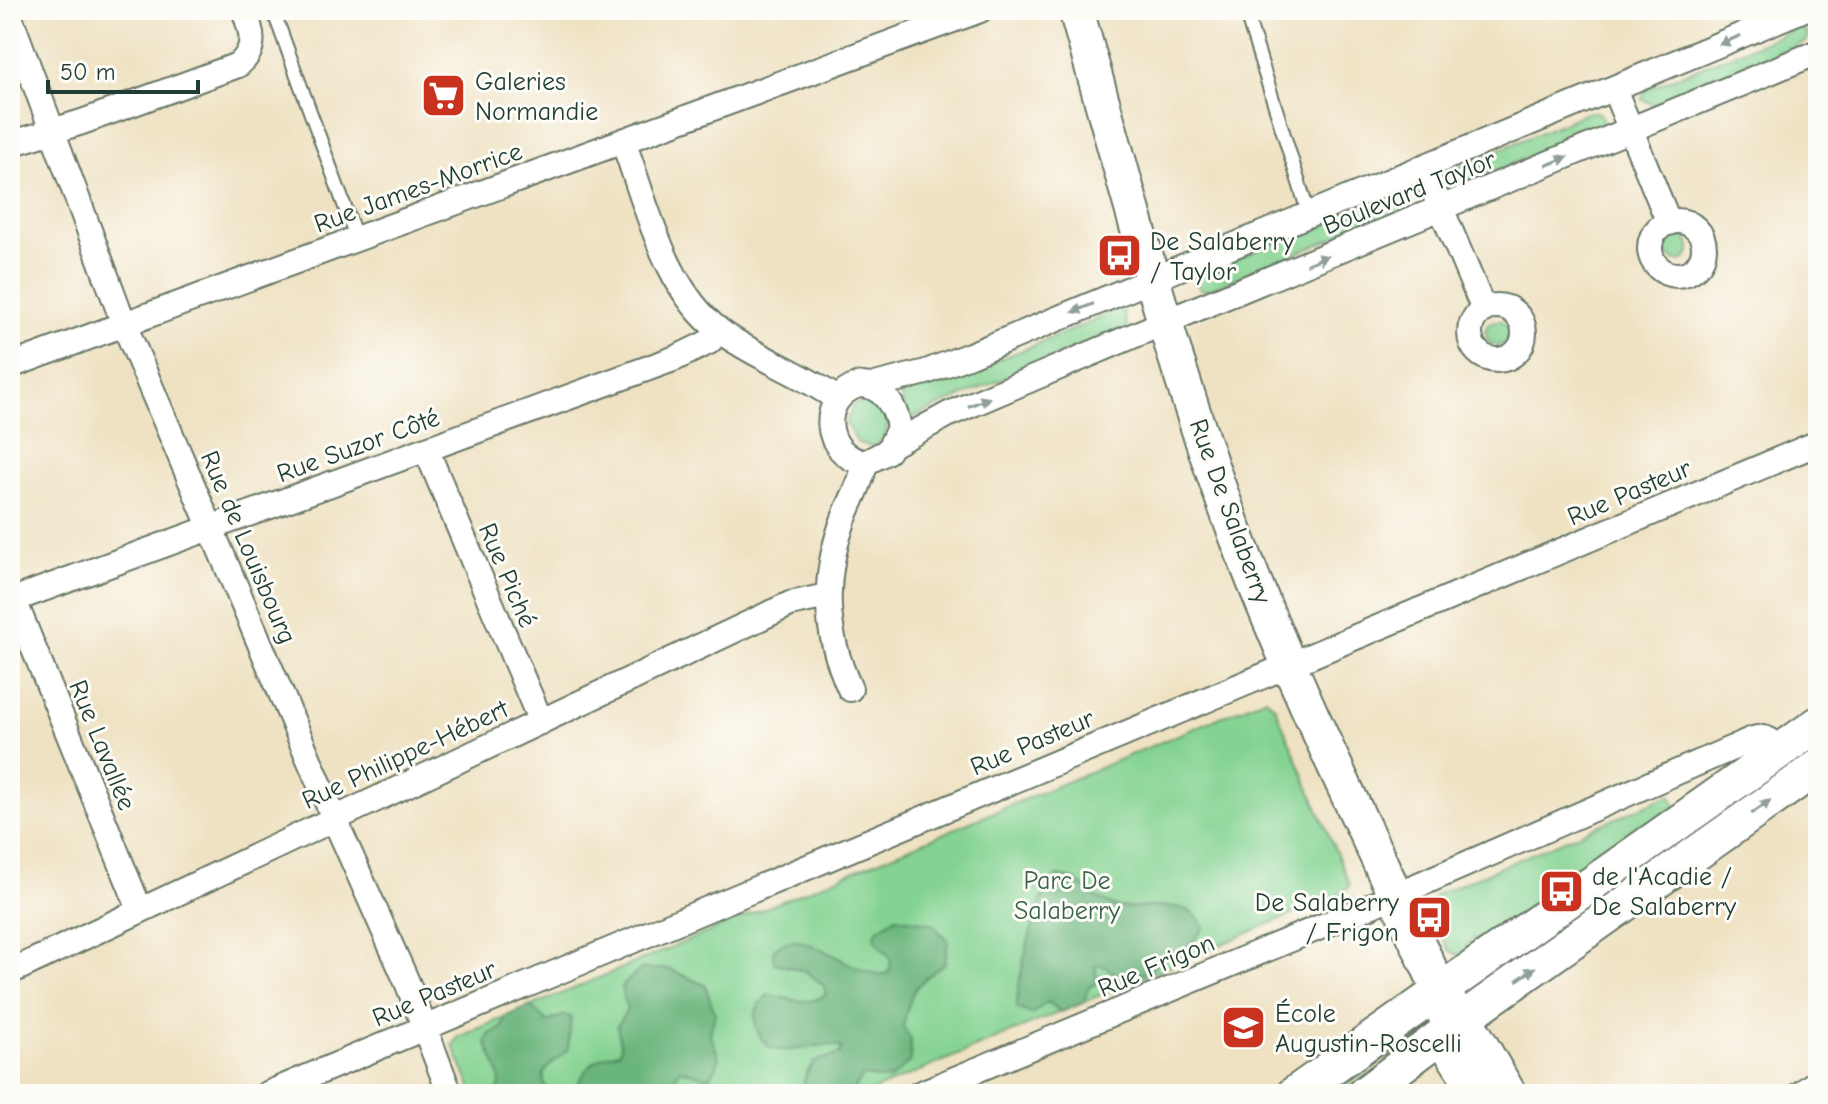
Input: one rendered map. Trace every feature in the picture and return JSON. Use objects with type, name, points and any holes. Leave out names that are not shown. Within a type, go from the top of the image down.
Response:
[{"type":"main road","name":"Rue De Salaberry","points":[[1076,10],[1167,323],[1228,513],[1289,666],[1455,1025],[1509,1094]]},
{"type":"main road","points":[[1294,1094],[1818,724]]},
{"type":"main road","points":[[1364,1094],[1455,1025],[1818,767]]},
{"type":"main road","name":"Rue De Salaberry","points":[[1455,1025],[1453,1054],[1479,1094]]},
{"type":"street","points":[[10,144],[238,65],[247,57],[252,42],[244,10]]},
{"type":"street","name":"Rue James-Morrice","points":[[10,366],[980,10]]},
{"type":"street","name":"Boulevard Taylor","points":[[871,386],[941,366],[1802,10]]},
{"type":"street","name":"Rue de Louisbourg","points":[[10,17],[124,324],[450,1094]]},
{"type":"street","name":"Boulevard Taylor","points":[[892,445],[949,414],[1818,52]]},
{"type":"street","points":[[1614,89],[1669,223]]},
{"type":"street","points":[[623,141],[670,262],[694,304],[719,331],[804,377],[837,399]]},
{"type":"street","points":[[1424,168],[1484,310]]},
{"type":"street","name":"Rue Suzor Côté","points":[[12,601],[676,358],[709,342],[719,331]]},
{"type":"street","points":[[871,386],[888,399],[899,428],[883,456],[865,463],[848,457],[834,438],[829,420],[837,399],[852,387],[871,386]]},
{"type":"street","name":"Rue Pasteur","points":[[267,1094],[1818,443]]},
{"type":"street","name":"Rue Piché","points":[[426,449],[541,722]]},
{"type":"street","points":[[850,689],[830,631],[827,596],[833,553],[865,463]]},
{"type":"street","name":"Rue Philippe-Hébert","points":[[10,972],[790,604],[827,596]]},
{"type":"street","name":"Rue Lavallée","points":[[12,601],[140,910]]},
{"type":"street","name":"Rue Frigon","points":[[919,1094],[1394,896],[1761,737],[1769,738],[1781,751]]},
{"type":"street","points":[[1679,774],[1693,781],[1728,831]]},
{"type":"street","points":[[1800,1094],[1818,1081]]},
{"type":"lane","points":[[273,10],[357,240]]},
{"type":"lane","points":[[1245,10],[1309,215]]},
{"type":"green space","points":[[1801,27],[1808,35],[1805,42],[1653,105],[1642,99],[1646,89]]},
{"type":"green space","points":[[1589,112],[1597,112],[1603,117],[1600,127],[1464,184],[1458,183],[1453,175],[1458,167]]},
{"type":"green space","points":[[1407,191],[1412,198],[1406,208],[1210,289],[1202,290],[1196,284],[1200,274]]},
{"type":"green space","points":[[1673,236],[1685,237],[1689,243],[1690,252],[1684,260],[1675,261],[1666,255],[1665,244]]},
{"type":"green space","points":[[1121,303],[1128,330],[1107,334],[909,419],[900,395],[944,382],[1101,318]]},
{"type":"green space","points":[[1500,320],[1509,326],[1511,335],[1506,343],[1498,346],[1488,342],[1485,331],[1489,323]]},
{"type":"green space","points":[[867,401],[880,407],[889,422],[883,439],[873,447],[858,443],[846,423],[853,405]]},
{"type":"green space","name":"Parc De Salaberry","points":[[1266,698],[1275,707],[1350,885],[1343,893],[865,1094],[474,1094],[453,1045],[458,1037]]},
{"type":"green space","points":[[1670,795],[1676,805],[1480,944],[1475,938],[1466,945],[1470,951],[1458,955],[1449,950],[1439,929],[1443,926],[1430,908],[1435,895]]},
{"type":"green space","points":[[1057,876],[1074,880],[1101,900],[1118,907],[1177,907],[1197,917],[1204,928],[1180,956],[1161,959],[1149,972],[1122,978],[1102,965],[1095,966],[1098,983],[1089,987],[1083,1003],[1061,1012],[1048,1002],[1031,1014],[1017,1008],[1020,979],[1035,918],[1049,885]]},
{"type":"green space","points":[[896,917],[931,923],[948,940],[945,963],[920,983],[909,1003],[903,1027],[911,1039],[910,1061],[889,1080],[863,1076],[850,1094],[801,1094],[806,1074],[814,1062],[840,1054],[842,1048],[831,1045],[783,1050],[772,1048],[764,1041],[757,1029],[756,1014],[768,995],[806,1001],[826,994],[824,986],[807,972],[774,963],[773,951],[785,942],[798,941],[813,945],[860,969],[888,973],[890,958],[874,938],[877,930]]},
{"type":"green space","points":[[641,969],[669,969],[705,985],[715,1014],[710,1034],[719,1057],[716,1068],[708,1078],[681,1069],[672,1082],[673,1094],[573,1094],[590,1065],[619,1052],[617,1026],[627,1010],[621,987]]},
{"type":"green space","points":[[531,1006],[547,1022],[565,1015],[571,1017],[568,1049],[545,1072],[548,1094],[497,1094],[499,1073],[486,1041],[490,1034],[502,1028],[504,1017]]},
{"type":"green space","points":[[1398,1041],[1402,1047],[1335,1094],[1323,1094]]},
{"type":"place","name":"Galeries Normandie","points":[[444,96]]},
{"type":"place","name":"De Salaberry / Taylor","points":[[1119,256]]},
{"type":"place","name":"de l'Acadie / De Salaberry","points":[[1561,891]]},
{"type":"place","name":"De Salaberry / Frigon","points":[[1430,917]]},
{"type":"place","name":"École Augustin-Roscelli","points":[[1244,1028]]}]
